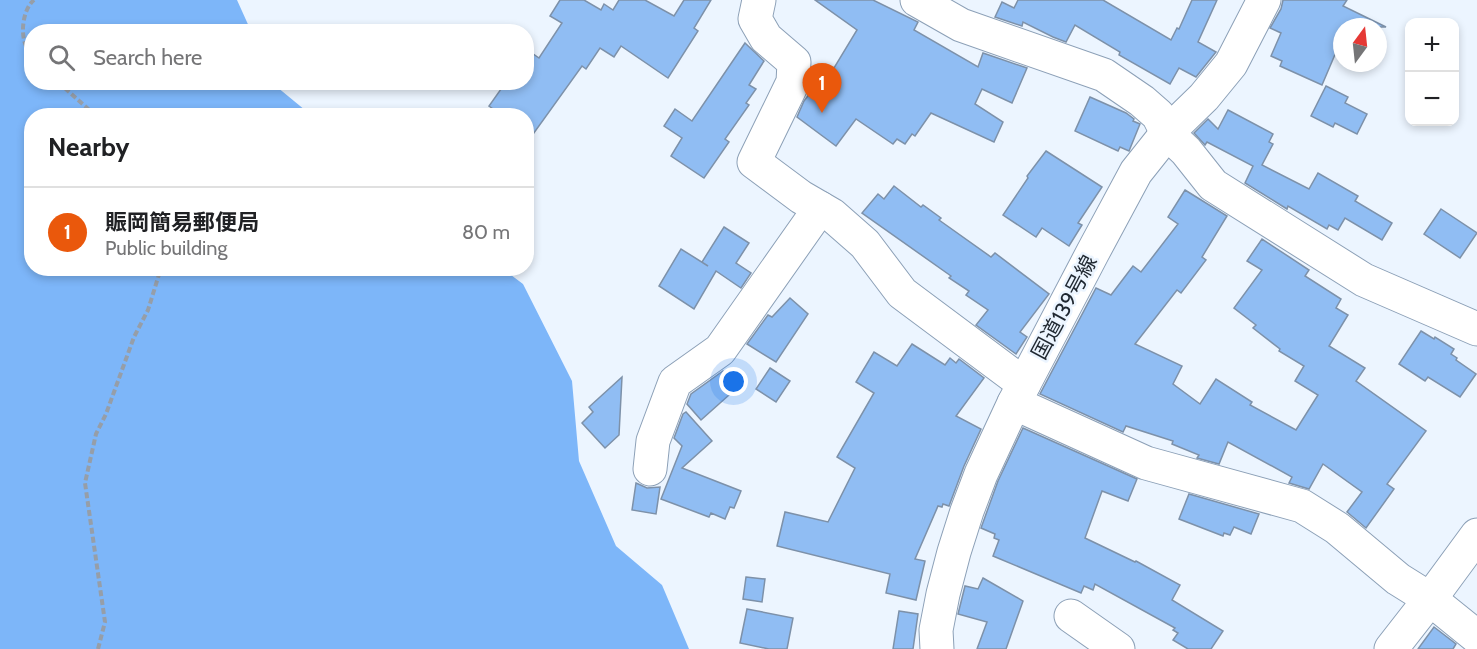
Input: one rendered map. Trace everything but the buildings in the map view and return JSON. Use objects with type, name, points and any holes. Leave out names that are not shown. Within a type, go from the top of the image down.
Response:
[{"type":"main road","points":[[759,0],[755,19],[766,38],[794,62],[793,82],[754,162],[801,197],[832,215],[865,244],[902,292],[1010,376],[1019,394],[1146,463],[1302,506],[1337,528],[1398,579],[1430,599],[1477,637]]},
{"type":"main road","points":[[917,0],[961,25],[1104,75],[1142,100],[1158,115],[1167,133],[1186,151],[1212,185],[1364,280],[1477,329]]},
{"type":"main road","name":"国道139号線","points":[[938,649],[936,630],[943,594],[967,511],[981,474],[1019,394],[1136,172],[1167,133],[1204,97],[1231,64],[1264,0]]},
{"type":"main road","points":[[650,468],[653,441],[675,382],[720,350],[820,208]]},
{"type":"main road","points":[[1391,649],[1477,535]]},
{"type":"main road","points":[[1071,616],[1118,649]]},
{"type":"path","points":[[24,33],[23,22],[28,5],[34,0]]},
{"type":"path","points":[[67,90],[87,108]]},
{"type":"path","points":[[98,649],[105,622],[86,483],[96,434],[106,414],[134,338],[148,310],[159,276]]},
{"type":"shaded area","points":[[0,0],[237,0],[248,24],[24,24],[24,90],[281,90],[302,108],[24,108],[24,276],[512,276],[523,284],[572,381],[579,461],[616,546],[662,585],[689,649],[0,649]]},
{"type":"place","name":"賑岡簡易郵便局","points":[[822,113]]}]
